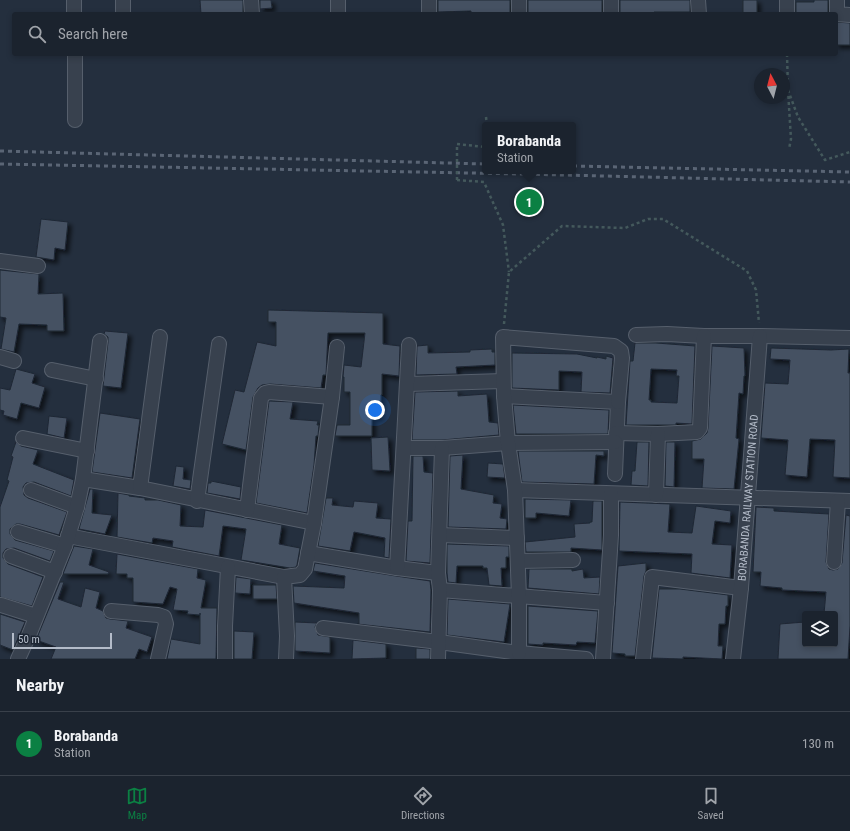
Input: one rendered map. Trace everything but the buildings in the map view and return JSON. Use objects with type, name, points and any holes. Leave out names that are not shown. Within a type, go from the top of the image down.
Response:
[{"type":"street","points":[[74,0],[74,12]]},
{"type":"street","points":[[123,12],[124,0]]},
{"type":"street","points":[[251,0],[252,12]]},
{"type":"street","points":[[338,0],[338,12]]},
{"type":"street","points":[[429,0],[429,12]]},
{"type":"street","points":[[519,0],[519,12]]},
{"type":"street","points":[[611,0],[611,12]]},
{"type":"street","points":[[698,0],[698,12]]},
{"type":"street","points":[[787,0],[787,12]]},
{"type":"street","points":[[837,0],[837,12]]},
{"type":"street","points":[[838,14],[850,15]]},
{"type":"street","points":[[75,56],[75,120]]},
{"type":"street","points":[[0,261],[38,266]]},
{"type":"street","points":[[636,335],[667,334],[850,338]]},
{"type":"street","points":[[519,653],[519,597],[515,490],[508,444],[504,396],[503,336],[614,346],[621,351],[622,358],[618,402],[615,474]]},
{"type":"street","points":[[404,448],[442,448],[697,432],[700,428],[704,336]]},
{"type":"street","name":"BORABANDA RAILWAY STATION ROAD","points":[[734,659],[741,588],[760,336]]},
{"type":"street","points":[[140,488],[160,337]]},
{"type":"street","points":[[18,659],[55,572],[67,541],[77,507],[87,451],[100,341]]},
{"type":"street","points":[[196,501],[219,344]]},
{"type":"street","points":[[398,568],[409,345]]},
{"type":"street","points":[[18,532],[228,567],[284,578],[300,575],[305,569],[314,523],[332,397],[337,347]]},
{"type":"street","points":[[0,357],[14,361]]},
{"type":"street","points":[[52,370],[96,379]]},
{"type":"street","points":[[408,384],[503,381]]},
{"type":"street","points":[[247,510],[261,398],[269,392],[332,397]]},
{"type":"street","points":[[504,396],[618,402]]},
{"type":"street","points":[[656,495],[658,434]]},
{"type":"street","points":[[23,438],[87,451]]},
{"type":"street","points":[[438,659],[440,590],[438,573],[442,448]]},
{"type":"street","points":[[83,479],[140,488],[196,501],[314,523]]},
{"type":"street","points":[[31,490],[77,507]]},
{"type":"street","points":[[515,490],[748,499],[844,501],[834,562]]},
{"type":"street","points":[[603,659],[611,535],[611,494]]},
{"type":"street","points":[[440,535],[517,538]]},
{"type":"street","points":[[308,553],[438,573]]},
{"type":"street","points":[[11,556],[55,572]]},
{"type":"street","points":[[518,561],[573,560]]},
{"type":"street","points":[[225,659],[228,567]]},
{"type":"street","points":[[643,659],[652,577],[741,588]]},
{"type":"street","points":[[284,578],[287,636],[286,659]]},
{"type":"street","points":[[440,590],[607,603]]},
{"type":"street","points":[[1,605],[36,616]]},
{"type":"street","points":[[111,611],[158,615],[164,617],[166,624],[158,659]]},
{"type":"street","points":[[323,628],[519,653],[581,659]]},
{"type":"path","points":[[787,56],[787,68]]},
{"type":"path","points":[[790,95],[798,117],[825,160],[850,152]]},
{"type":"path","points":[[789,104],[791,139],[789,149]]},
{"type":"path","points":[[486,117],[487,122]]},
{"type":"path","points":[[482,147],[457,144],[457,180],[484,182],[503,225],[509,272],[503,336]]},
{"type":"path","points":[[509,272],[562,226],[625,228],[648,219],[663,219],[747,271],[756,290],[760,336]]},
{"type":"railway","points":[[0,151],[482,164]]},
{"type":"railway","points":[[0,164],[482,173]]},
{"type":"railway","points":[[576,166],[850,172]]},
{"type":"railway","points":[[522,174],[850,182]]},
{"type":"place","name":"Borabanda","points":[[529,202]]}]
